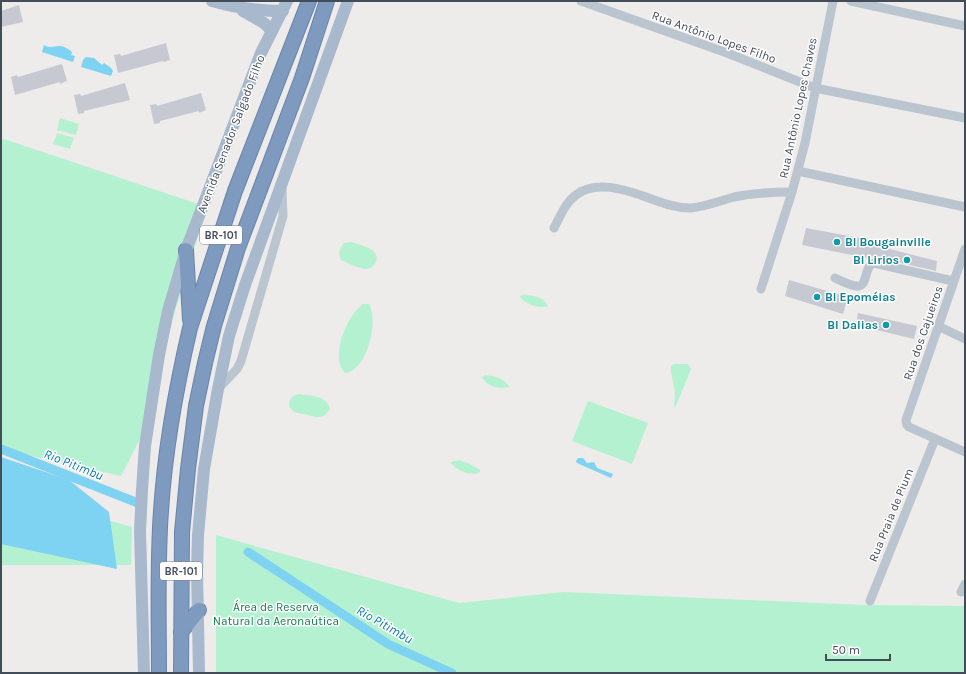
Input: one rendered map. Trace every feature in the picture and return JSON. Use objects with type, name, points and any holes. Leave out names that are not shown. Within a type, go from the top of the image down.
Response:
[{"type":"highway","name":"Avenida Senador Salgado Filho","points":[[159,673],[159,540],[164,478],[176,398],[190,328],[235,191],[308,1]]},
{"type":"highway","name":"BR-101","points":[[182,673],[182,532],[196,406],[205,362],[238,248],[302,78],[327,1]]},
{"type":"highway","points":[[186,250],[190,328]]},
{"type":"highway","points":[[181,632],[198,610]]},
{"type":"main road","points":[[212,1],[237,8],[264,11],[285,6]]},
{"type":"main road","points":[[199,673],[198,535],[204,469],[229,336],[243,292],[348,1]]},
{"type":"main road","name":"Avenida Senador Salgado Filho","points":[[144,673],[140,531],[145,446],[167,319],[186,250],[261,53],[285,6]]},
{"type":"main road","points":[[237,8],[264,23],[272,31]]},
{"type":"street","name":"Rua Antônio Lopes Filho","points":[[581,1],[727,53],[815,88],[965,118]]},
{"type":"street","name":"Rua Antônio Lopes Chaves","points":[[761,288],[798,171],[805,143],[833,1]]},
{"type":"street","points":[[851,1],[965,26]]},
{"type":"street","points":[[798,171],[965,207]]},
{"type":"street","points":[[218,389],[236,369],[241,361],[283,216],[282,186]]},
{"type":"street","points":[[554,228],[564,208],[570,201],[585,189],[594,187],[634,192],[665,204],[687,208],[698,207],[749,194],[792,192]]},
{"type":"street","name":"Rua dos Cajueiros","points":[[935,439],[907,425],[906,420],[965,249]]},
{"type":"street","points":[[835,278],[861,286],[864,282],[867,268],[870,264],[874,263],[953,281]]},
{"type":"street","points":[[938,326],[965,339]]},
{"type":"street","points":[[935,439],[965,451]]},
{"type":"street","name":"Rua Praia de Pium","points":[[870,601],[935,439]]},
{"type":"green space","points":[[60,118],[79,124],[76,135],[57,130]]},
{"type":"green space","points":[[57,133],[74,138],[70,149],[53,144]]},
{"type":"green space","points":[[1,138],[207,207],[161,357],[149,421],[121,476],[1,449]]},
{"type":"green space","points":[[351,242],[367,247],[375,253],[377,259],[372,267],[365,269],[341,260],[339,253],[341,247],[344,243]]},
{"type":"green space","points":[[521,295],[540,298],[548,306],[533,306],[523,300],[520,297]]},
{"type":"green space","points":[[363,304],[369,304],[372,312],[372,333],[365,355],[359,364],[353,370],[345,373],[341,366],[339,347],[351,317]]},
{"type":"green space","points":[[674,364],[688,364],[691,369],[674,409],[675,392],[671,366]]},
{"type":"green space","points":[[485,375],[499,378],[505,381],[510,387],[498,388],[491,386],[482,377]]},
{"type":"green space","points":[[299,394],[318,397],[326,401],[330,409],[322,417],[295,412],[289,404],[293,397]]},
{"type":"green space","points":[[588,401],[648,423],[632,464],[572,441]]},
{"type":"green space","points":[[459,460],[468,463],[480,470],[480,472],[473,474],[465,472],[451,463]]},
{"type":"green space","points":[[1,490],[132,527],[131,565],[1,565]]},
{"type":"green space","name":"Área de Reserva Natural da Aeronaútica","points":[[216,535],[459,603],[564,592],[863,605],[965,606],[965,673],[216,673]]},
{"type":"water","points":[[44,45],[48,47],[60,46],[67,48],[72,52],[71,55],[75,56],[73,62],[42,52]]},
{"type":"water","points":[[86,57],[94,58],[102,65],[104,63],[111,68],[113,71],[111,76],[81,67],[83,60]]},
{"type":"water","points":[[1,457],[69,480],[109,512],[117,569],[1,544]]},
{"type":"water","points":[[578,458],[583,458],[587,463],[594,462],[597,468],[613,474],[611,478],[577,463],[576,461]]},
{"type":"building","points":[[19,5],[23,22],[1,27],[1,11]]},
{"type":"building","points":[[166,43],[170,60],[118,73],[114,55],[120,54],[121,56]]},
{"type":"building","points":[[62,64],[67,81],[15,95],[11,77],[17,75],[18,77]]},
{"type":"building","points":[[125,83],[130,100],[84,111],[84,113],[78,114],[74,95],[80,94],[81,96]]},
{"type":"building","points":[[201,93],[206,110],[199,113],[199,111],[160,121],[160,123],[154,124],[150,105],[156,104],[157,106]]},
{"type":"building","name":"Bl Bougainville","points":[[806,228],[871,240],[870,244],[937,261],[936,271],[875,257],[867,256],[867,258],[802,245]]},
{"type":"building","name":"Bl Epoméias","points":[[789,280],[848,297],[843,314],[785,296]]},
{"type":"building","name":"Bl Dalias","points":[[858,313],[917,326],[914,339],[856,325]]},
{"type":"waterway","name":"Rio Pitimbu","points":[[1,449],[138,503]]},
{"type":"waterway","name":"Rio Pitimbu","points":[[248,552],[388,644],[452,673]]},
{"type":"place","name":"Bl Bougainville","points":[[837,242]]},
{"type":"place","name":"Bl Lirios","points":[[907,260]]},
{"type":"place","name":"Bl Epoméias","points":[[817,297]]},
{"type":"place","name":"Bl Dalias","points":[[886,325]]}]
